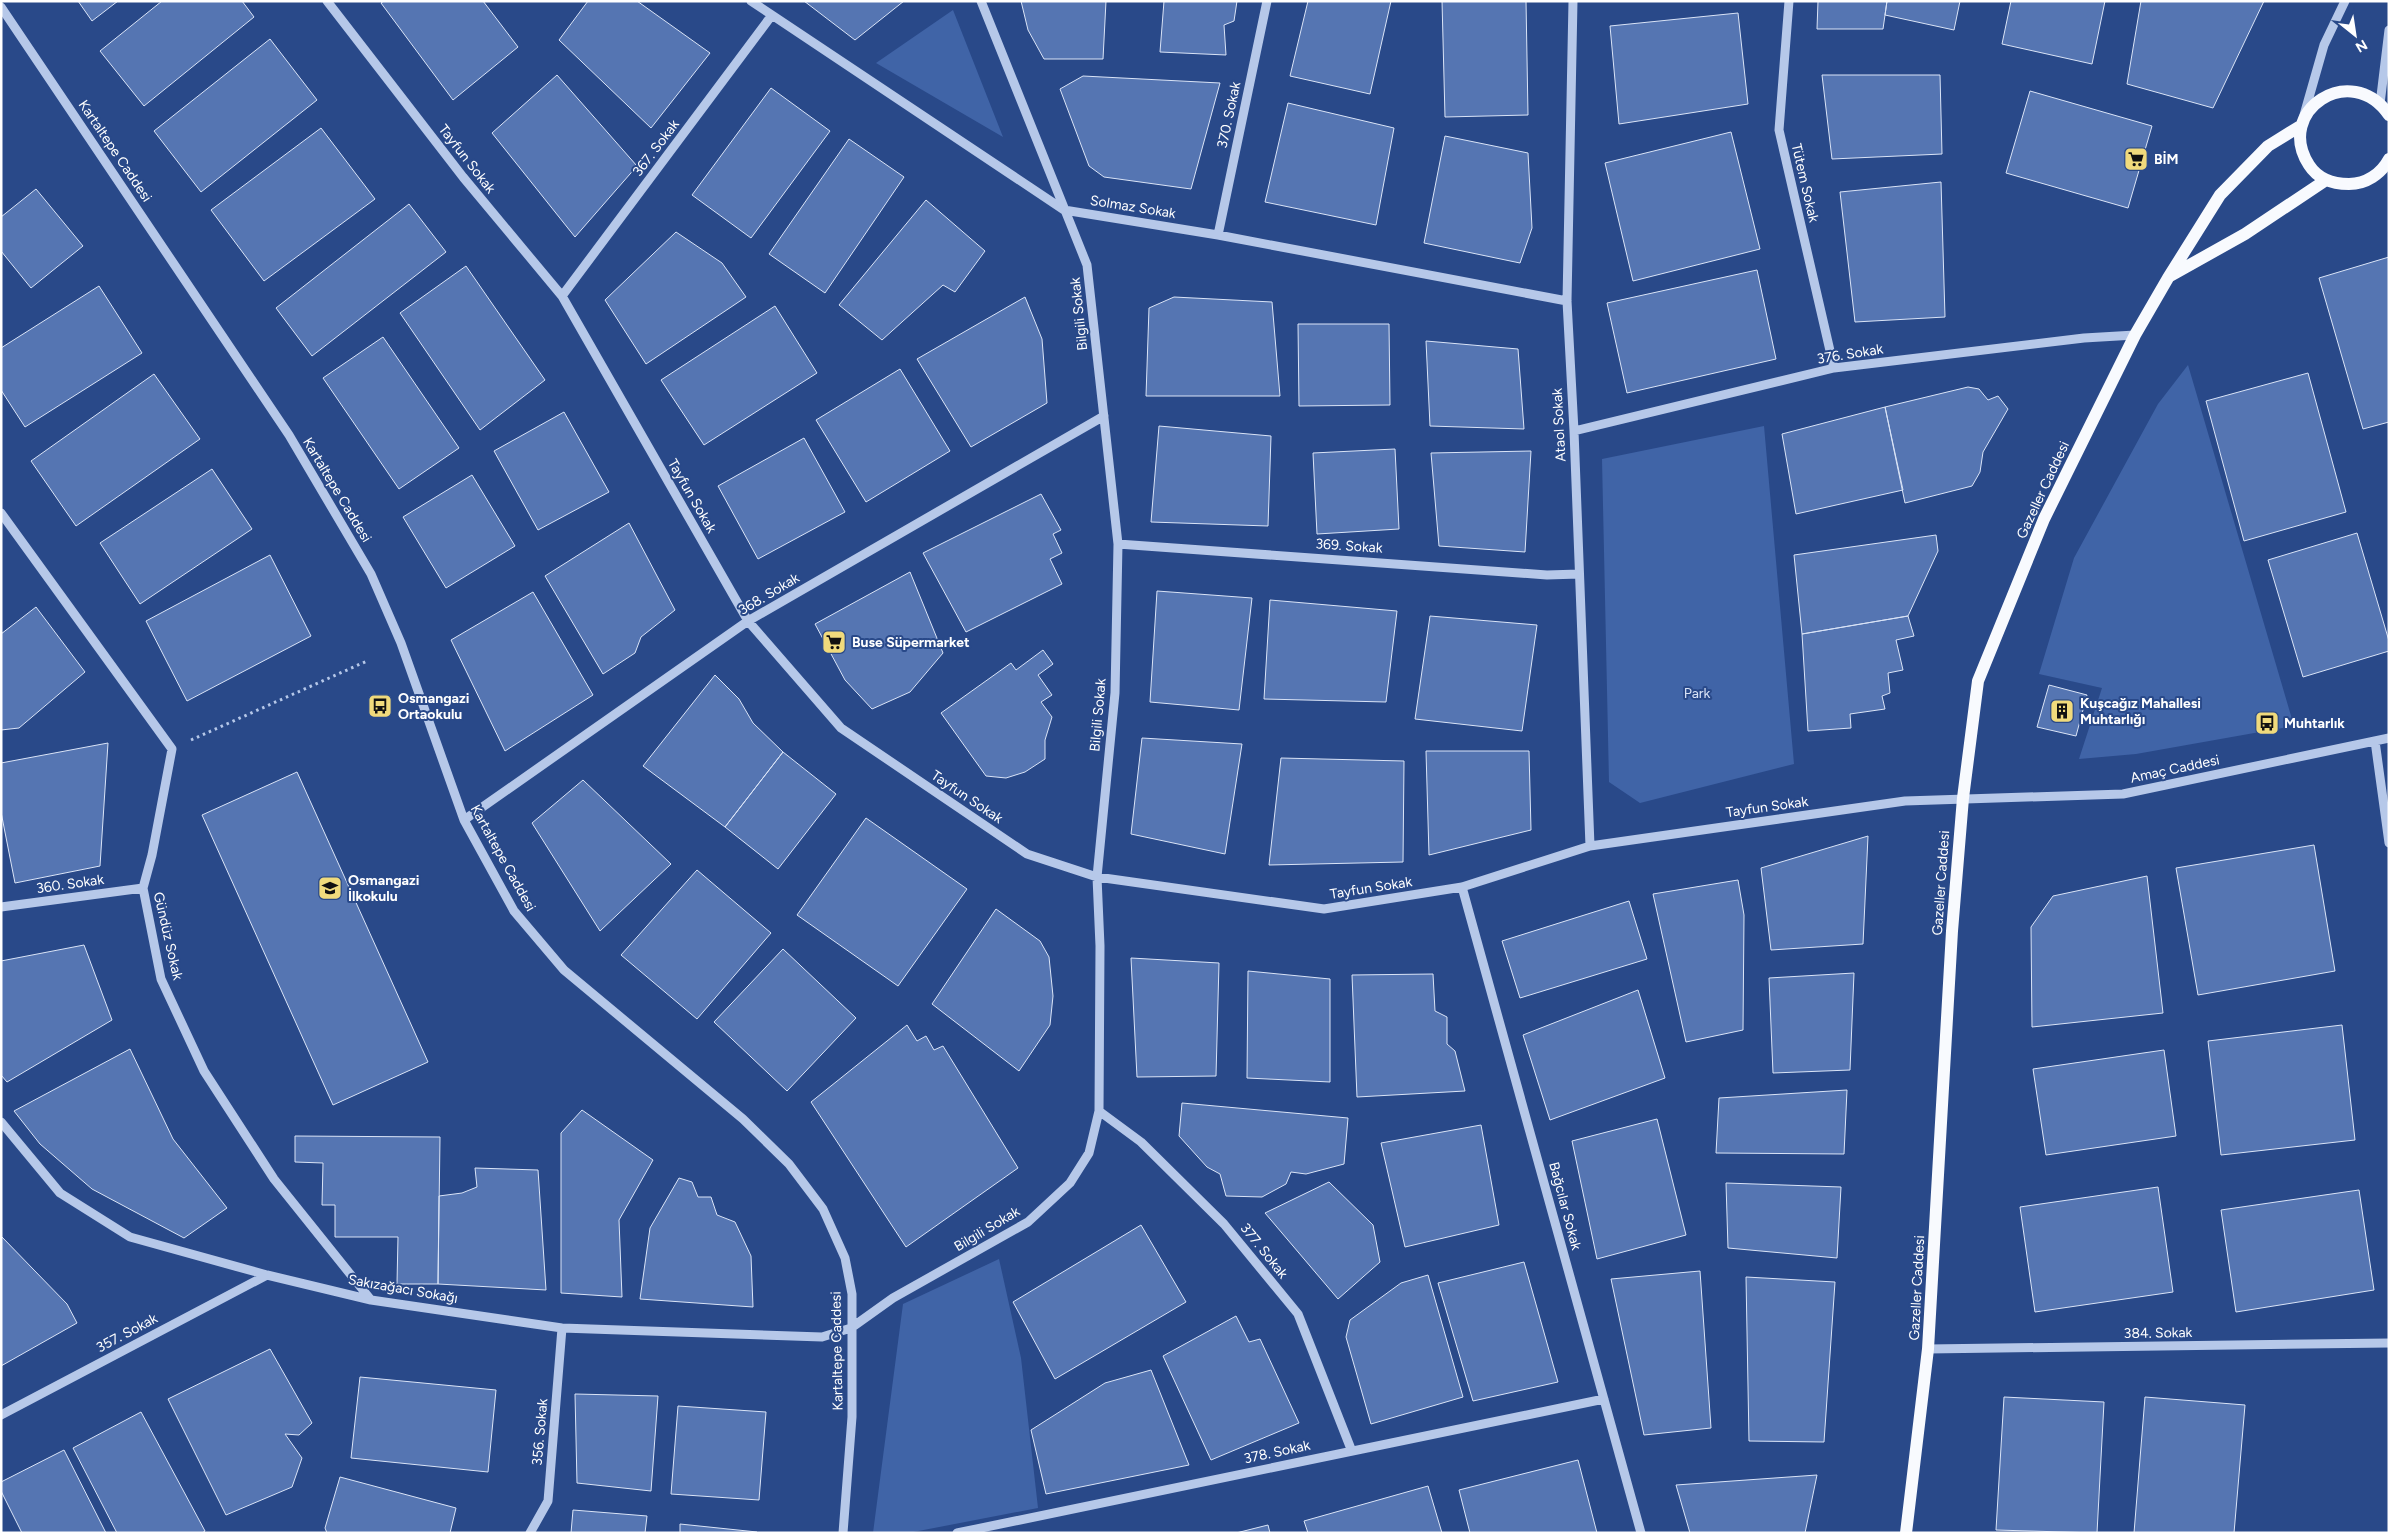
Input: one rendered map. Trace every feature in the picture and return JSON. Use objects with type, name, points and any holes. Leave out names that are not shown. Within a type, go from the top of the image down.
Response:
[{"type":"main road","points":[[2388,162],[2377,174],[2365,182],[2339,184],[2326,180],[2313,170],[2304,156],[2300,141],[2302,125],[2309,110],[2321,99],[2335,92],[2351,91],[2367,95],[2384,104],[2389,115]]},
{"type":"main road","name":"Gazeller Caddesi","points":[[1906,1533],[1928,1350],[1951,950],[1963,798],[1978,680],[2044,519],[2135,335],[2168,278],[2220,195],[2268,146],[2302,125]]},
{"type":"main road","points":[[2168,278],[2245,234],[2326,180]]},
{"type":"street","name":"Tayfun Sokak","points":[[327,1],[463,177],[562,296],[748,621],[841,728],[1026,854],[1097,877],[1324,909],[1462,887],[1590,846],[1904,801],[1963,798]]},
{"type":"street","name":"Solmaz Sokak","points":[[751,1],[1064,210],[1218,235],[1567,301]]},
{"type":"street","name":"Bilgili Sokak","points":[[851,1328],[893,1298],[1028,1222],[1070,1183],[1088,1153],[1099,1111],[1100,946],[1097,877],[1115,693],[1118,544],[1087,265],[981,1]]},
{"type":"street","name":"370. Sokak","points":[[1218,235],[1267,1]]},
{"type":"street","name":"Ataol Sokak","points":[[1573,1],[1567,301],[1590,846]]},
{"type":"street","name":"Tütem Sokak","points":[[1789,1],[1779,130],[1834,368]]},
{"type":"street","points":[[2302,125],[2311,84],[2324,45],[2345,1]]},
{"type":"street","name":"Kartaltepe Caddesi","points":[[1,7],[283,427],[371,574],[401,643],[464,820],[514,911],[564,970],[743,1120],[789,1164],[823,1209],[845,1258],[852,1294],[852,1417],[843,1533]]},
{"type":"street","name":"367. Sokak","points":[[562,296],[772,15]]},
{"type":"street","points":[[2384,104],[2389,30]]},
{"type":"street","name":"376. Sokak","points":[[1574,432],[1834,368],[2084,338],[2135,335]]},
{"type":"street","name":"368. Sokak","points":[[464,820],[748,621],[1104,416]]},
{"type":"street","points":[[1,513],[172,749]]},
{"type":"street","name":"369. Sokak","points":[[1118,544],[1548,575],[1579,574]]},
{"type":"street","name":"Amaç Caddesi","points":[[1963,798],[2123,794],[2389,738]]},
{"type":"street","points":[[2375,741],[2389,843]]},
{"type":"street","name":"Gündüz Sokak","points":[[172,749],[152,855],[143,888],[161,979],[204,1071],[274,1179],[371,1300]]},
{"type":"street","name":"Bağcılar Sokak","points":[[1462,887],[1641,1533]]},
{"type":"street","name":"360. Sokak","points":[[1,907],[143,888]]},
{"type":"street","name":"377. Sokak","points":[[1099,1111],[1141,1142],[1224,1224],[1298,1314],[1351,1450]]},
{"type":"street","name":"Sakızağacı Sokağı","points":[[1,1122],[60,1193],[130,1237],[267,1275],[371,1300],[562,1328],[822,1337],[851,1328]]},
{"type":"street","name":"357. Sokak","points":[[1,1415],[267,1275]]},
{"type":"street","name":"356. Sokak","points":[[530,1533],[548,1501],[562,1328]]},
{"type":"street","name":"384. Sokak","points":[[1928,1350],[2389,1343]]},
{"type":"street","name":"378. Sokak","points":[[957,1533],[1604,1398]]},
{"type":"path","points":[[172,749],[367,661]]},
{"type":"green space","points":[[953,10],[1003,137],[876,63]]},
{"type":"green space","points":[[2188,365],[2294,726],[2136,754],[2079,759],[2102,688],[2039,674],[2074,558],[2158,404]]},
{"type":"green space","name":"Park","points":[[1764,426],[1794,764],[1640,803],[1609,782],[1602,459]]},
{"type":"green space","points":[[999,1259],[1021,1358],[1038,1508],[908,1533],[873,1533],[903,1304]]},
{"type":"building","points":[[78,1],[118,1],[92,21]]},
{"type":"building","points":[[162,1],[242,1],[254,17],[144,106],[100,51]]},
{"type":"building","points":[[384,1],[483,1],[518,47],[453,100],[381,3]]},
{"type":"building","points":[[588,1],[637,1],[710,53],[651,128],[559,40]]},
{"type":"building","points":[[804,1],[904,1],[855,40]]},
{"type":"building","points":[[1021,1],[1106,1],[1103,59],[1044,59],[1028,30]]},
{"type":"building","points":[[1164,1],[1237,1],[1234,21],[1224,25],[1226,55],[1160,52]]},
{"type":"building","points":[[1308,1],[1391,1],[1370,94],[1290,76]]},
{"type":"building","points":[[1442,1],[1526,1],[1528,115],[1445,117]]},
{"type":"building","points":[[1818,1],[1887,1],[1883,29],[1817,29]]},
{"type":"building","points":[[1887,1],[1960,1],[1954,30],[1885,15]]},
{"type":"building","points":[[2011,1],[2105,1],[2092,64],[2002,44]]},
{"type":"building","points":[[2141,1],[2264,1],[2213,108],[2127,84]]},
{"type":"building","points":[[1738,13],[1748,104],[1619,124],[1610,26]]},
{"type":"building","points":[[270,39],[317,100],[201,192],[154,131]]},
{"type":"building","points":[[557,75],[637,166],[575,237],[492,133]]},
{"type":"building","points":[[1822,75],[1940,75],[1942,154],[1832,159]]},
{"type":"building","points":[[1083,76],[1220,83],[1191,189],[1104,177],[1089,166],[1060,89]]},
{"type":"building","points":[[771,88],[830,131],[751,238],[692,195]]},
{"type":"building","points":[[2030,91],[2152,126],[2128,208],[2006,173]]},
{"type":"building","points":[[1288,103],[1394,128],[1376,225],[1265,202]]},
{"type":"building","points":[[321,128],[375,199],[264,281],[211,210]]},
{"type":"building","points":[[1731,132],[1760,249],[1633,281],[1605,163]]},
{"type":"building","points":[[1445,136],[1528,153],[1532,228],[1520,263],[1424,243]]},
{"type":"building","points":[[849,139],[904,177],[825,293],[769,254]]},
{"type":"building","points":[[1941,182],[1945,317],[1855,322],[1840,192]]},
{"type":"building","points":[[36,189],[83,246],[31,288],[1,251],[1,217]]},
{"type":"building","points":[[926,200],[985,251],[955,292],[943,285],[882,340],[839,305]]},
{"type":"building","points":[[409,204],[446,252],[312,356],[276,308]]},
{"type":"building","points":[[676,232],[722,263],[746,297],[646,364],[605,300]]},
{"type":"building","points":[[2389,257],[2389,422],[2363,429],[2319,278]]},
{"type":"building","points":[[466,266],[545,380],[480,430],[400,313]]},
{"type":"building","points":[[1757,270],[1776,359],[1627,393],[1607,303]]},
{"type":"building","points":[[99,286],[142,353],[25,427],[1,390],[1,348]]},
{"type":"building","points":[[1025,297],[1042,339],[1047,403],[971,447],[917,359]]},
{"type":"building","points":[[1174,297],[1272,302],[1280,396],[1146,396],[1149,308]]},
{"type":"building","points":[[775,306],[817,373],[704,445],[661,380]]},
{"type":"building","points":[[1298,324],[1389,324],[1390,405],[1299,406]]},
{"type":"building","points":[[383,337],[459,448],[399,489],[323,378]]},
{"type":"building","points":[[1426,341],[1518,349],[1524,429],[1430,426]]},
{"type":"building","points":[[900,369],[950,451],[866,502],[816,420]]},
{"type":"building","points":[[2308,373],[2346,512],[2244,541],[2206,401]]},
{"type":"building","points":[[154,374],[200,439],[76,526],[31,461]]},
{"type":"building","points":[[1968,387],[1979,389],[1988,400],[1998,396],[2008,409],[1983,452],[1980,472],[1972,486],[1905,503],[1885,407]]},
{"type":"building","points":[[1885,407],[1903,490],[1796,514],[1782,434]]},
{"type":"building","points":[[564,412],[609,492],[538,530],[494,451]]},
{"type":"building","points":[[1159,426],[1271,436],[1268,526],[1151,522]]},
{"type":"building","points":[[804,438],[845,512],[758,559],[718,486]]},
{"type":"building","points":[[1395,449],[1399,529],[1317,534],[1313,453]]},
{"type":"building","points":[[1531,451],[1525,552],[1439,546],[1431,453]]},
{"type":"building","points":[[212,469],[252,529],[140,604],[100,543]]},
{"type":"building","points":[[472,475],[515,546],[446,588],[403,517]]},
{"type":"building","points":[[1041,494],[1061,530],[1053,534],[1062,553],[1050,559],[1062,584],[966,632],[923,553]]},
{"type":"building","points":[[629,523],[675,610],[641,637],[635,653],[603,674],[545,576]]},
{"type":"building","points":[[2357,533],[2389,641],[2389,651],[2303,677],[2268,560]]},
{"type":"building","points":[[1936,535],[1938,551],[1908,616],[1802,634],[1794,555]]},
{"type":"building","points":[[270,555],[311,636],[187,701],[146,621]]},
{"type":"building","points":[[910,572],[943,653],[910,692],[872,709],[845,680],[815,624]]},
{"type":"building","points":[[1157,591],[1252,598],[1239,710],[1150,702]]},
{"type":"building","points":[[533,592],[593,695],[505,751],[451,640]]},
{"type":"building","points":[[1270,600],[1397,611],[1386,702],[1264,699]]},
{"type":"building","points":[[36,607],[85,672],[19,728],[1,730],[1,634]]},
{"type":"building","points":[[1430,616],[1537,625],[1522,731],[1415,719]]},
{"type":"building","points":[[1908,616],[1914,636],[1896,640],[1903,670],[1888,673],[1890,693],[1882,696],[1885,709],[1850,714],[1851,728],[1808,731],[1802,634]]},
{"type":"building","points":[[1043,650],[1053,664],[1038,675],[1052,695],[1041,702],[1052,717],[1045,740],[1045,759],[1025,772],[1006,778],[986,776],[941,713],[1011,663],[1016,670]]},
{"type":"building","points":[[715,675],[739,699],[753,723],[783,752],[725,827],[643,766]]},
{"type":"building","name":"Kuşcağız Mahallesi Muhtarlığı","points":[[2049,685],[2087,695],[2076,736],[2037,727]]},
{"type":"building","points":[[1142,738],[1242,744],[1225,854],[1131,834]]},
{"type":"building","points":[[108,743],[100,866],[15,883],[1,812],[1,763]]},
{"type":"building","points":[[1426,751],[1529,751],[1531,830],[1429,855]]},
{"type":"building","points":[[783,752],[836,794],[778,869],[725,827]]},
{"type":"building","points":[[1281,758],[1404,761],[1403,862],[1269,865]]},
{"type":"building","points":[[297,772],[428,1062],[333,1105],[202,815]]},
{"type":"building","points":[[583,780],[671,864],[600,931],[532,823]]},
{"type":"building","points":[[866,818],[967,889],[898,986],[797,915]]},
{"type":"building","points":[[1868,836],[1863,944],[1771,950],[1761,868]]},
{"type":"building","points":[[2314,845],[2335,971],[2198,995],[2176,868]]},
{"type":"building","points":[[697,870],[771,933],[697,1019],[621,955]]},
{"type":"building","points":[[2147,876],[2163,1013],[2032,1027],[2031,927],[2053,896]]},
{"type":"building","points":[[1738,880],[1744,915],[1743,1030],[1686,1042],[1653,894]]},
{"type":"building","points":[[1629,901],[1647,959],[1520,998],[1502,941]]},
{"type":"building","points":[[996,909],[1040,941],[1049,957],[1053,996],[1050,1025],[1019,1071],[932,1004]]},
{"type":"building","points":[[84,945],[112,1020],[7,1082],[1,1075],[1,961]]},
{"type":"building","points":[[783,949],[856,1018],[787,1091],[714,1022]]},
{"type":"building","points":[[1131,958],[1219,963],[1216,1076],[1137,1077]]},
{"type":"building","points":[[1248,971],[1330,979],[1330,1082],[1247,1078]]},
{"type":"building","points":[[1854,973],[1850,1070],[1773,1073],[1769,978]]},
{"type":"building","points":[[1433,974],[1435,1011],[1447,1017],[1447,1044],[1455,1051],[1465,1091],[1357,1097],[1352,975]]},
{"type":"building","points":[[1638,990],[1665,1078],[1550,1120],[1523,1035]]},
{"type":"building","points":[[907,1025],[917,1041],[926,1036],[934,1050],[943,1046],[1018,1168],[906,1247],[811,1102]]},
{"type":"building","points":[[2342,1025],[2355,1140],[2221,1155],[2208,1041]]},
{"type":"building","points":[[130,1049],[173,1139],[227,1208],[184,1238],[92,1189],[40,1144],[14,1111]]},
{"type":"building","points":[[2164,1050],[2176,1136],[2046,1155],[2033,1069]]},
{"type":"building","points":[[1847,1090],[1844,1154],[1716,1153],[1719,1098]]},
{"type":"building","points":[[1182,1103],[1348,1118],[1344,1164],[1306,1174],[1291,1172],[1286,1184],[1262,1197],[1226,1196],[1220,1174],[1207,1167],[1179,1136]]},
{"type":"building","points":[[582,1110],[653,1160],[619,1220],[622,1297],[561,1293],[561,1133]]},
{"type":"building","points":[[1657,1119],[1686,1235],[1597,1259],[1572,1141]]},
{"type":"building","points":[[1481,1125],[1499,1225],[1405,1247],[1381,1143]]},
{"type":"building","points":[[295,1136],[440,1137],[438,1284],[397,1284],[398,1237],[335,1237],[335,1205],[322,1205],[323,1163],[295,1162]]},
{"type":"building","points":[[475,1168],[538,1170],[546,1290],[438,1284],[439,1196],[462,1193],[477,1187]]},
{"type":"building","points":[[679,1178],[692,1182],[698,1197],[711,1197],[717,1215],[735,1222],[751,1256],[753,1307],[640,1299],[650,1228]]},
{"type":"building","points":[[1329,1182],[1373,1225],[1380,1262],[1338,1299],[1265,1213]]},
{"type":"building","points":[[1726,1183],[1841,1187],[1837,1258],[1728,1248]]},
{"type":"building","points":[[2158,1187],[2173,1292],[2035,1312],[2020,1207]]},
{"type":"building","points":[[2359,1190],[2374,1290],[2236,1312],[2221,1210]]},
{"type":"building","points":[[1141,1225],[1186,1302],[1055,1379],[1013,1302]]},
{"type":"building","points":[[1,1236],[67,1304],[77,1323],[1,1366]]},
{"type":"building","points":[[1524,1262],[1558,1382],[1473,1401],[1438,1283]]},
{"type":"building","points":[[1700,1271],[1711,1428],[1644,1435],[1611,1279]]},
{"type":"building","points":[[1428,1275],[1463,1397],[1371,1424],[1346,1337],[1350,1320],[1401,1283]]},
{"type":"building","points":[[1746,1277],[1835,1282],[1824,1442],[1749,1441]]},
{"type":"building","points":[[1236,1316],[1249,1342],[1260,1339],[1299,1423],[1211,1460],[1163,1356]]},
{"type":"building","points":[[270,1349],[312,1423],[299,1435],[285,1434],[302,1458],[292,1487],[226,1515],[168,1399]]},
{"type":"building","points":[[1151,1370],[1189,1465],[1046,1494],[1031,1430],[1105,1383]]},
{"type":"building","points":[[360,1377],[496,1390],[488,1472],[351,1458]]},
{"type":"building","points":[[575,1394],[658,1396],[651,1491],[577,1483]]},
{"type":"building","points":[[2004,1397],[2104,1402],[2097,1533],[1996,1530]]},
{"type":"building","points":[[2145,1397],[2245,1405],[2234,1533],[2134,1533]]},
{"type":"building","points":[[678,1406],[766,1412],[759,1500],[671,1494]]},
{"type":"building","points":[[141,1412],[205,1531],[202,1533],[117,1533],[73,1448]]},
{"type":"building","points":[[64,1450],[106,1533],[22,1533],[1,1491],[1,1482]]},
{"type":"building","points":[[1578,1460],[1597,1533],[1470,1533],[1459,1490]]},
{"type":"building","points":[[1817,1475],[1805,1533],[1690,1533],[1676,1485]]},
{"type":"building","points":[[340,1477],[456,1508],[450,1533],[327,1533],[325,1528]]},
{"type":"building","points":[[1428,1486],[1442,1533],[1308,1533],[1304,1521]]},
{"type":"building","points":[[573,1510],[647,1516],[645,1533],[571,1533]]},
{"type":"building","points":[[680,1524],[757,1532],[757,1533],[680,1533]]},
{"type":"building","points":[[1268,1525],[1270,1533],[1236,1533]]},
{"type":"place","name":"BİM","points":[[2136,159]]},
{"type":"place","name":"Buse Süpermarket","points":[[834,642]]},
{"type":"place","name":"Osmangazi Ortaokulu","points":[[380,706]]},
{"type":"place","name":"Kuşcağız Mahallesi Muhtarlığı","points":[[2062,711]]},
{"type":"place","name":"Muhtarlık","points":[[2267,723]]},
{"type":"place","name":"Osmangazi İlkokulu","points":[[330,888]]}]
